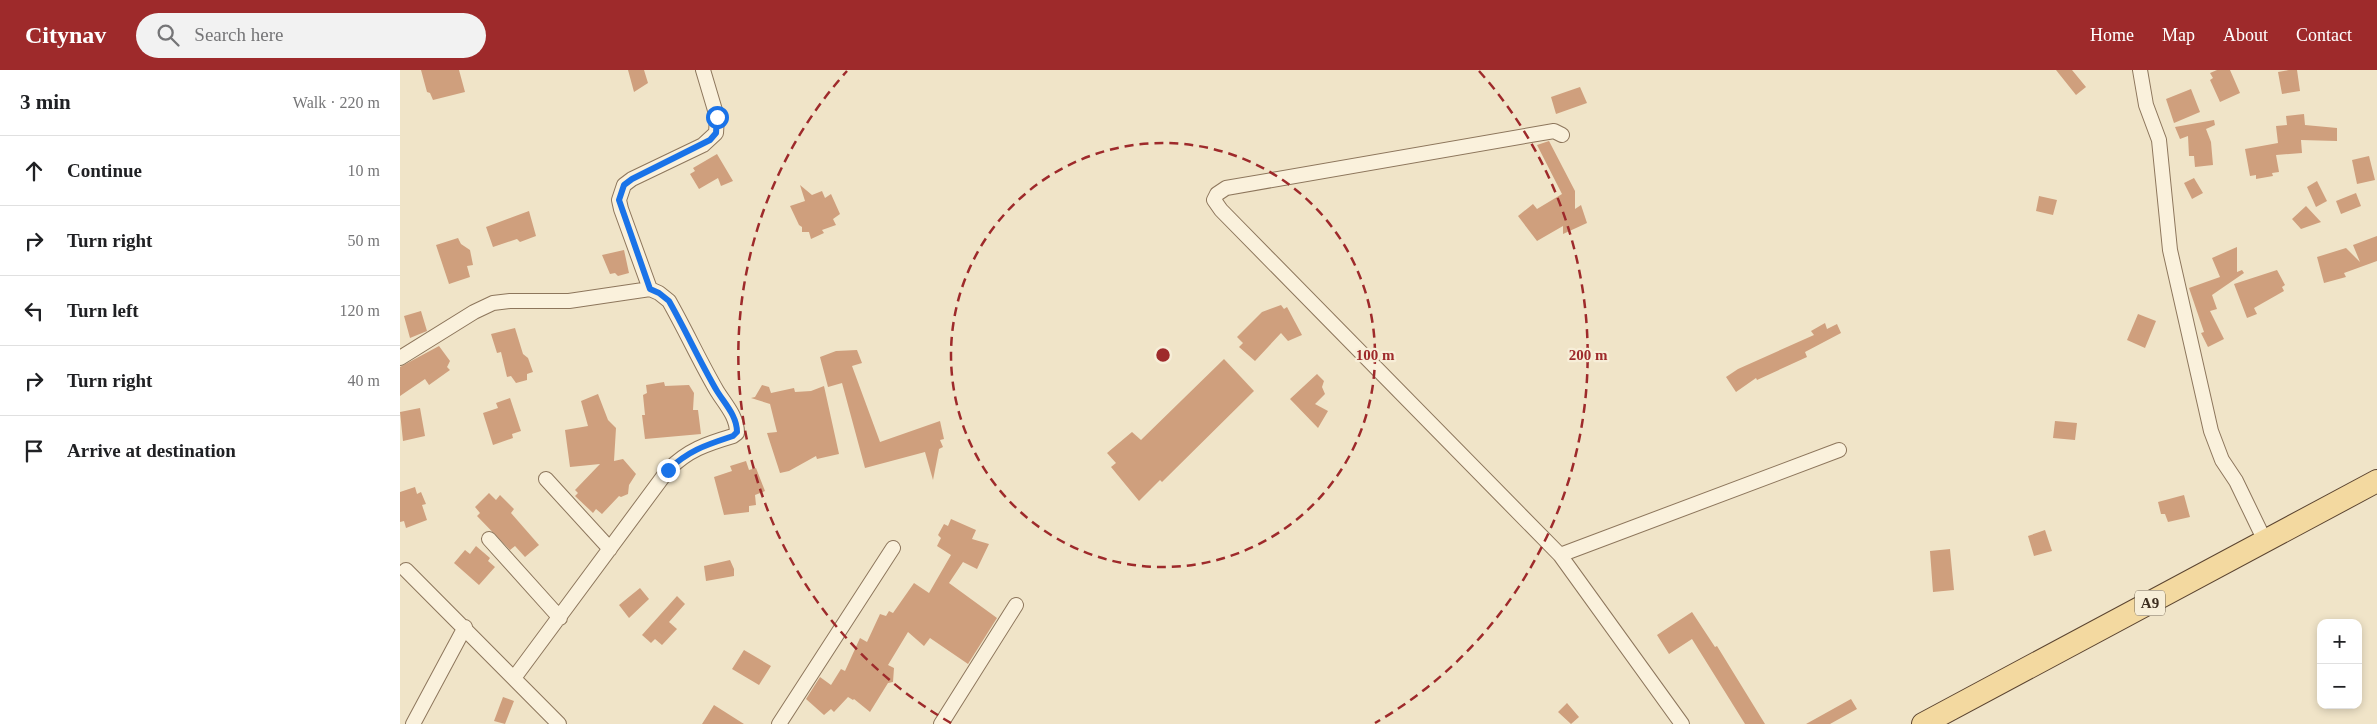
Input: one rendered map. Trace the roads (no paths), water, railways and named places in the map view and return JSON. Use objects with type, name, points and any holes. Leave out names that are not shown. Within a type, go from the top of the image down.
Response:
[{"type":"main road","name":"A9","points":[[1923,724],[2377,481]]},
{"type":"street","points":[[650,289],[621,209],[619,200],[621,190],[632,179],[703,145],[716,133],[717,117],[703,70]]},
{"type":"street","points":[[2140,70],[2146,104],[2159,140],[2170,250],[2211,431],[2222,460],[2236,481],[2266,541]]},
{"type":"street","points":[[1562,135],[1554,131],[1226,188],[1214,200],[1221,210],[1560,554],[1682,724]]},
{"type":"street","points":[[400,358],[474,312],[493,303],[510,301],[569,301],[650,289],[669,301],[737,426],[737,432],[733,436],[698,448],[682,456],[668,470],[514,678]]},
{"type":"street","points":[[1560,554],[1839,450]]},
{"type":"street","points":[[546,479],[610,549]]},
{"type":"street","points":[[489,539],[560,618]]},
{"type":"street","points":[[779,724],[893,548]]},
{"type":"street","points":[[406,570],[465,627],[559,724]]},
{"type":"street","points":[[941,724],[1016,605]]},
{"type":"street","points":[[413,724],[465,627]]}]
